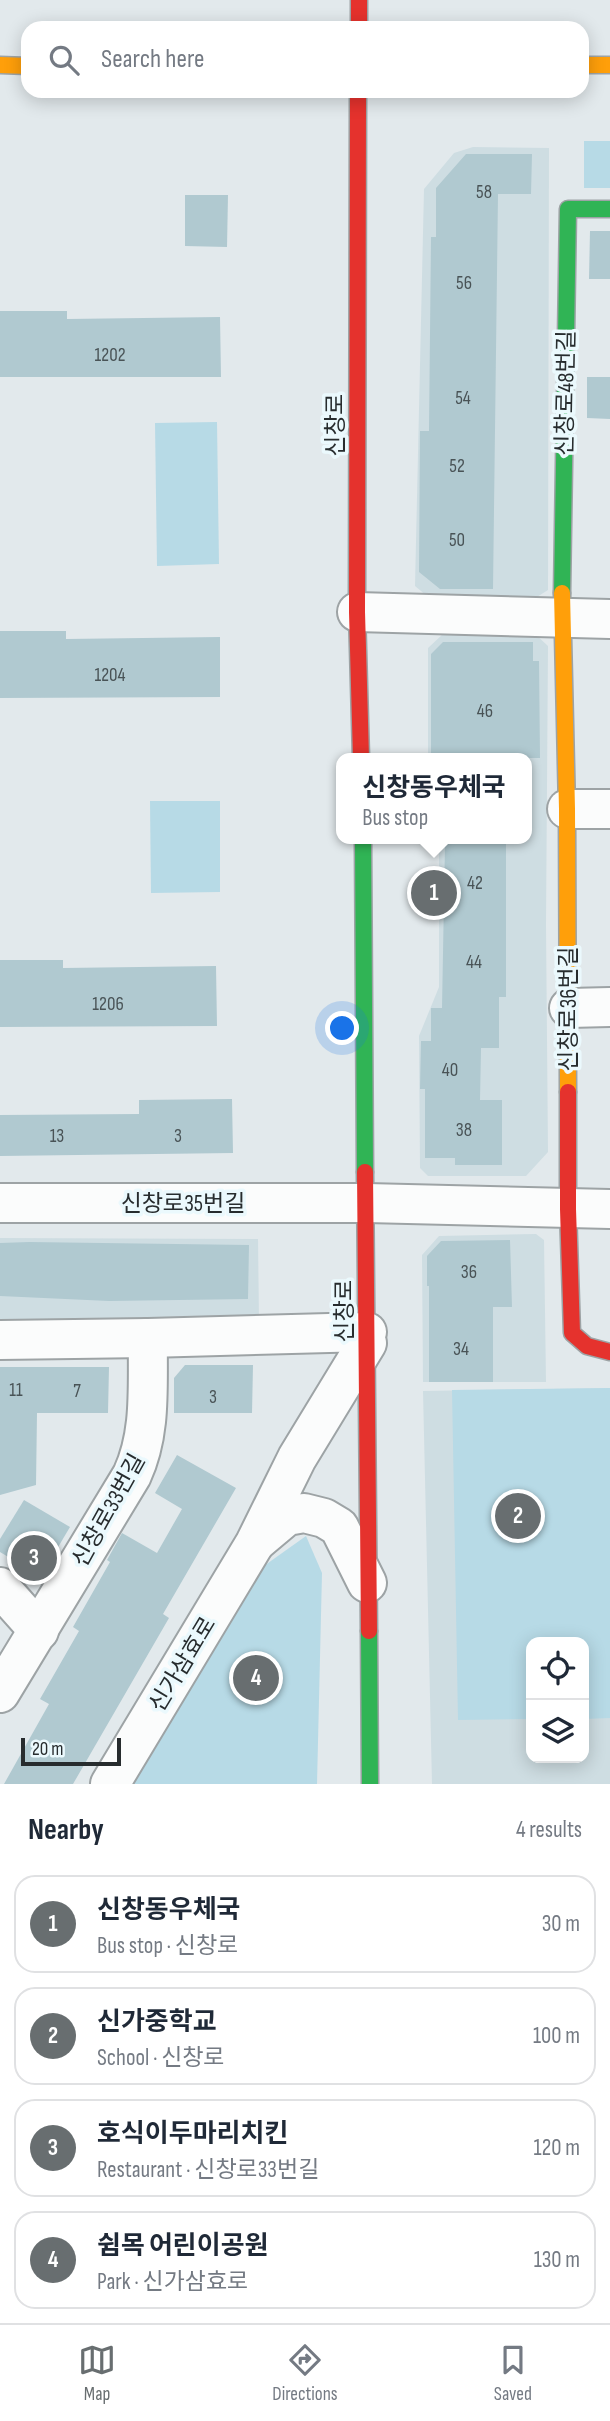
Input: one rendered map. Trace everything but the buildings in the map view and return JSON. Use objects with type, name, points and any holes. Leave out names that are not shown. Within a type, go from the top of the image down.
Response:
[{"type":"main road","points":[[359,0],[359,21]]},
{"type":"main road","points":[[0,65],[21,66]]},
{"type":"main road","points":[[589,65],[610,65]]},
{"type":"main road","name":"신창로","points":[[358,98],[357,612],[361,753]]},
{"type":"main road","name":"신창로48번길","points":[[567,809],[562,619],[568,209],[610,209]]},
{"type":"main road","name":"신창로36번길","points":[[567,809],[568,1209],[572,1333],[587,1346],[610,1352]]},
{"type":"main road","name":"신창로","points":[[363,844],[370,1784]]},
{"type":"street","points":[[357,612],[610,619]]},
{"type":"street","points":[[567,809],[610,809]]},
{"type":"street","points":[[569,1008],[610,1007]]},
{"type":"street","name":"신창로35번길","points":[[0,1203],[367,1203]]},
{"type":"street","points":[[367,1203],[610,1209]]},
{"type":"street","points":[[0,1340],[196,1336],[367,1337]]},
{"type":"street","name":"신가삼효로","points":[[110,1784],[255,1544],[297,1458],[367,1337]]},
{"type":"street","name":"신창로33번길","points":[[0,1693],[140,1458],[147,1423],[148,1338]]},
{"type":"street","name":"신가삼효로","points":[[255,1544],[287,1516],[304,1513],[324,1518],[339,1527],[367,1583]]},
{"type":"street","points":[[0,1587],[38,1631]]},
{"type":"shaded area","points":[[584,141],[610,141],[610,188],[584,188]]},
{"type":"shaded area","points":[[473,147],[549,148],[548,590],[521,607],[439,606],[415,586],[424,189],[454,153]]},
{"type":"shaded area","points":[[217,422],[219,564],[157,566],[155,423]]},
{"type":"shaded area","points":[[443,634],[535,634],[548,646],[548,1152],[526,1176],[428,1176],[420,1168],[419,1036],[439,987],[439,844],[532,844],[532,753],[428,753],[428,648]]},
{"type":"shaded area","points":[[150,801],[220,801],[220,892],[151,893]]},
{"type":"shaded area","points":[[536,1234],[544,1240],[546,1382],[423,1382],[422,1255],[439,1236]]},
{"type":"shaded area","points":[[0,1238],[258,1239],[259,1320],[0,1320]]},
{"type":"shaded area","points":[[610,1388],[610,1784],[432,1784],[423,1391]]},
{"type":"shaded area","points":[[610,1388],[610,1718],[589,1719],[589,1637],[526,1637],[526,1719],[458,1720],[452,1390]]},
{"type":"shaded area","points":[[306,1536],[322,1573],[317,1784],[127,1784],[261,1568]]},
{"type":"traffic: fast","points":[[562,593],[568,209],[610,209]]},
{"type":"traffic: fast","points":[[363,844],[365,1172]]},
{"type":"traffic: fast","points":[[369,1631],[370,1784]]},
{"type":"traffic: slow","points":[[0,65],[21,66]]},
{"type":"traffic: slow","points":[[589,65],[610,65]]},
{"type":"traffic: slow","points":[[562,593],[567,809],[568,1092]]},
{"type":"traffic: jam","points":[[359,0],[359,21]]},
{"type":"traffic: jam","points":[[358,98],[357,612],[361,753]]},
{"type":"traffic: jam","points":[[568,1092],[572,1333],[587,1346],[610,1352]]},
{"type":"traffic: jam","points":[[365,1172],[369,1631]]},
{"type":"place","name":"신창동우체국","points":[[434,893]]},
{"type":"place","name":"신가중학교","points":[[518,1516]]},
{"type":"place","name":"호식이두마리치킨","points":[[34,1558]]},
{"type":"place","name":"쉼목 어린이공원","points":[[256,1678]]}]
